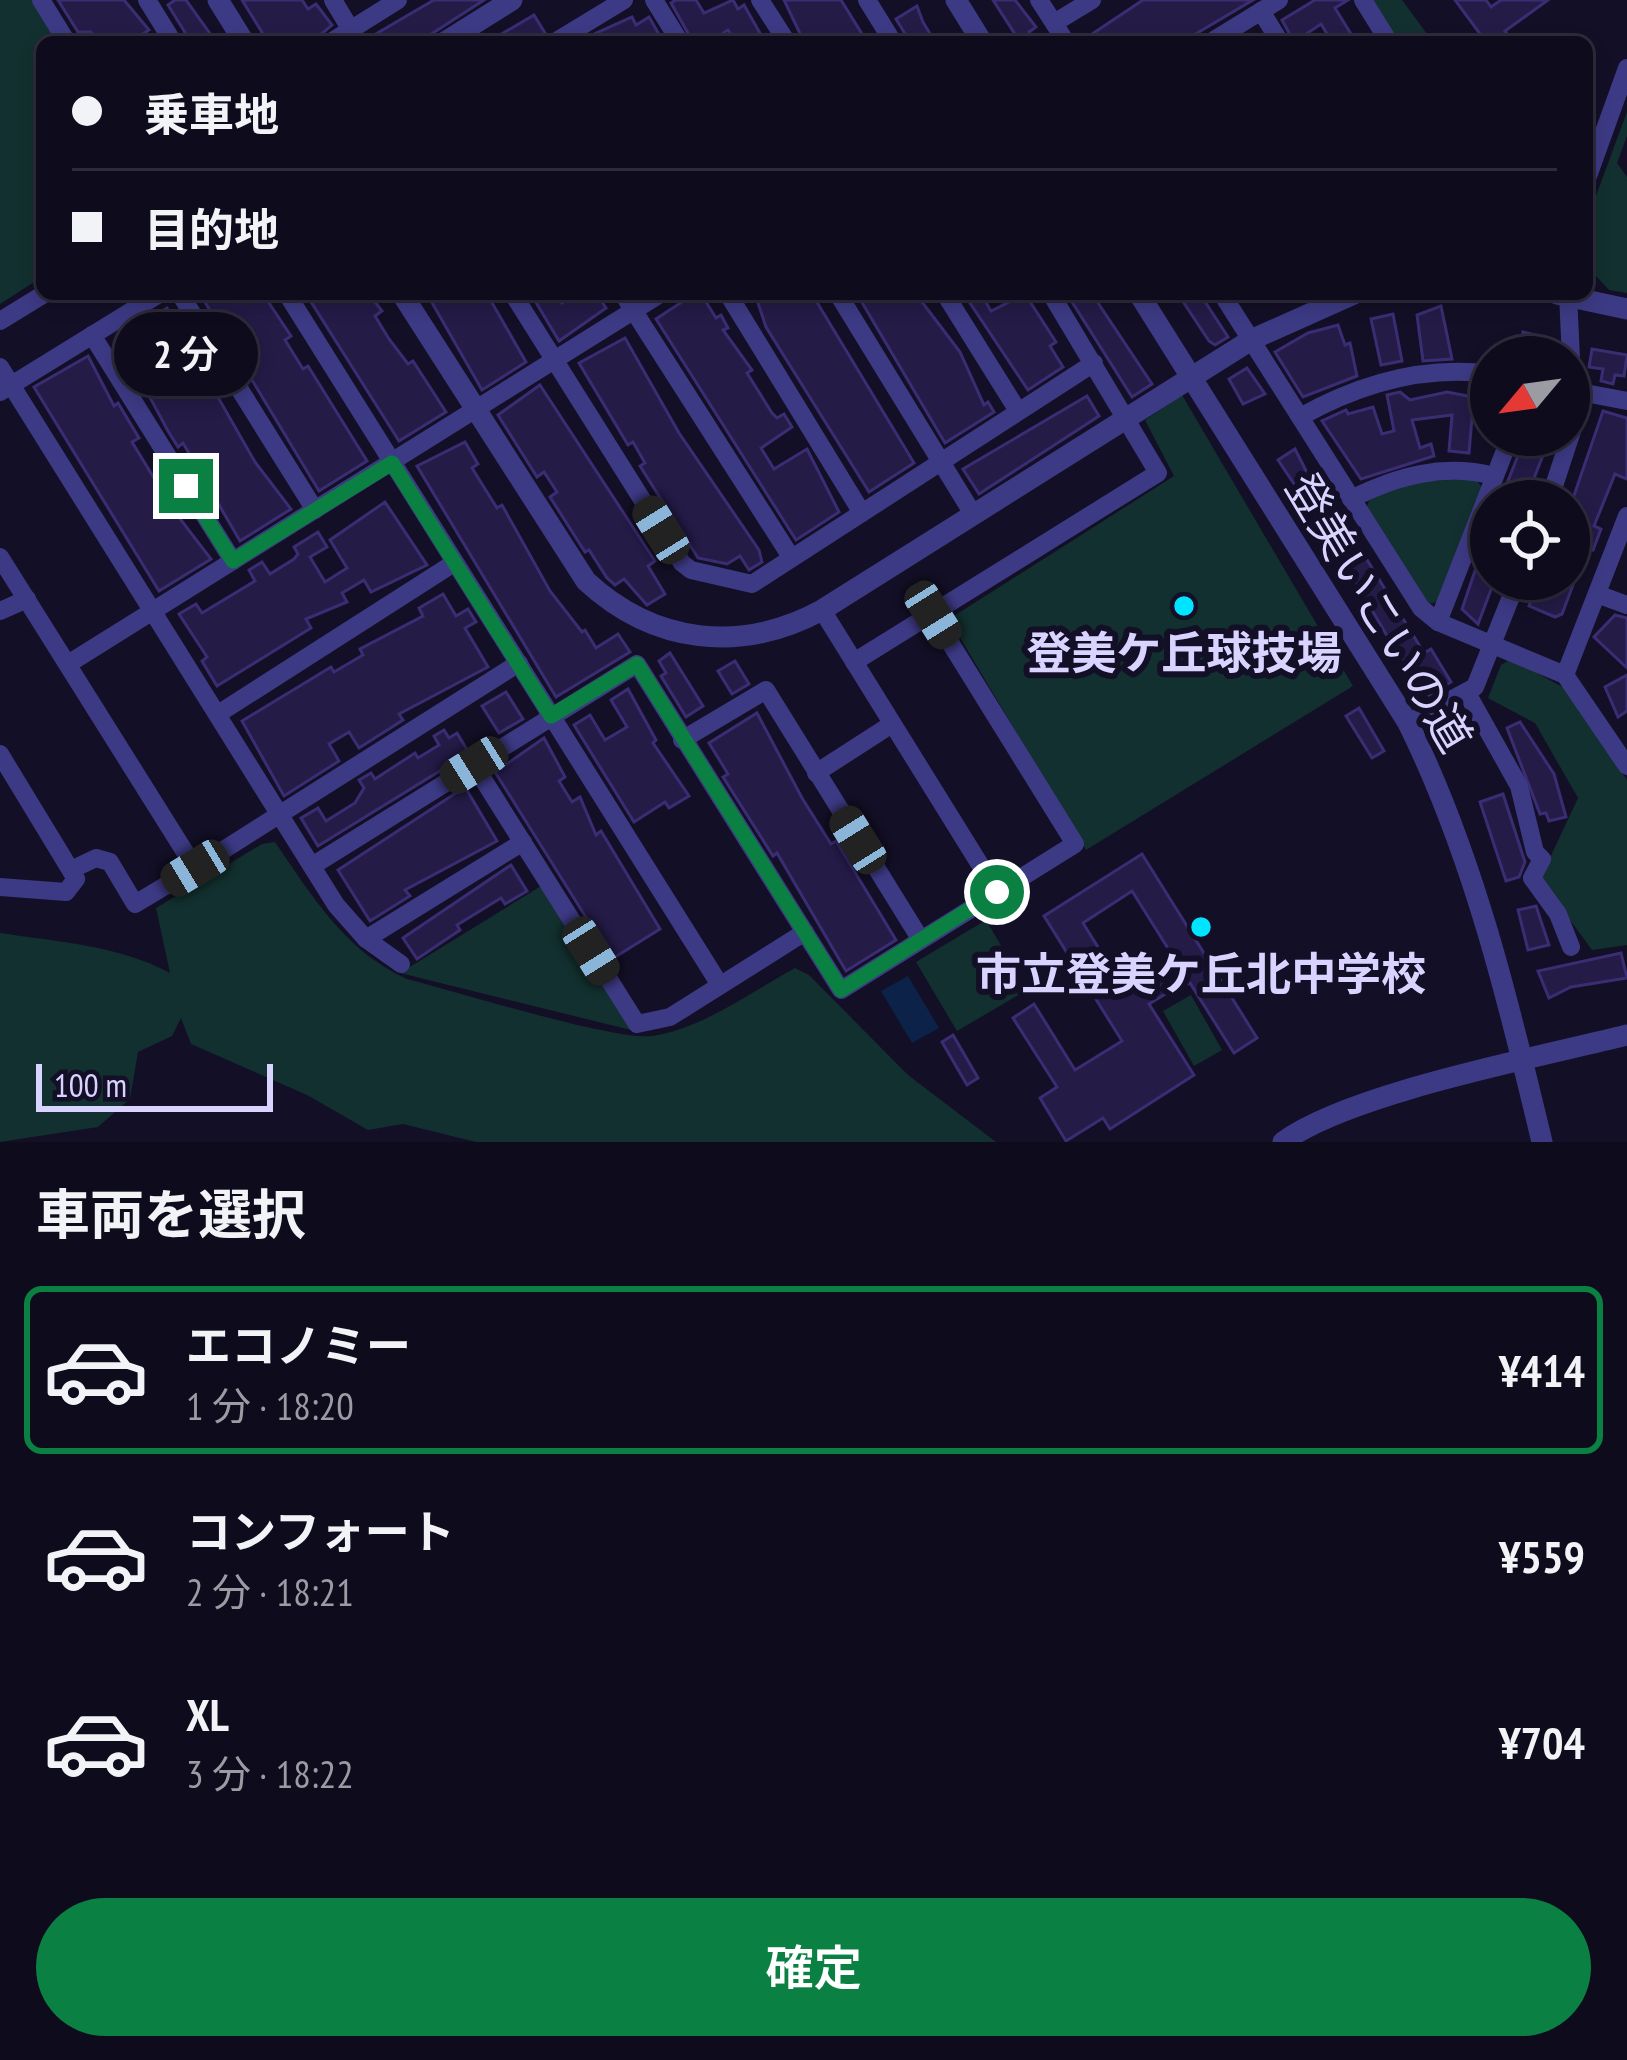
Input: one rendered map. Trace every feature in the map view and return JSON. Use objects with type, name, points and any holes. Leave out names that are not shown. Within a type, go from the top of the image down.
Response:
[{"type":"street","points":[[41,0],[63,36]]},
{"type":"street","points":[[147,0],[169,36]]},
{"type":"street","points":[[218,0],[240,36]]},
{"type":"street","points":[[333,0],[351,30]]},
{"type":"street","points":[[342,36],[398,0]]},
{"type":"street","points":[[455,36],[512,0]]},
{"type":"street","points":[[569,36],[623,0]]},
{"type":"street","points":[[654,0],[676,36]]},
{"type":"street","points":[[760,0],[783,36]]},
{"type":"street","points":[[866,0],[889,36]]},
{"type":"street","points":[[956,0],[978,36]]},
{"type":"street","points":[[1040,0],[1062,36]]},
{"type":"street","points":[[1054,23],[1092,0]]},
{"type":"street","points":[[1221,36],[1279,0]]},
{"type":"street","points":[[1363,0],[1385,36]]},
{"type":"street","points":[[1261,11],[1276,36]]},
{"type":"street","points":[[1593,162],[1627,68]]},
{"type":"street","points":[[0,321],[36,299]]},
{"type":"street","points":[[6,388],[149,300]]},
{"type":"street","points":[[184,300],[315,510]]},
{"type":"street","points":[[290,300],[720,985]]},
{"type":"street","points":[[405,300],[573,566],[601,595],[635,618],[696,637],[740,638],[782,629],[822,610],[1252,340],[1341,300]]},
{"type":"street","points":[[517,300],[682,563],[691,570],[752,584],[1094,363]]},
{"type":"street","points":[[732,300],[862,513]]},
{"type":"street","points":[[842,300],[974,514]]},
{"type":"street","points":[[949,300],[1018,411]]},
{"type":"street","points":[[854,662],[1158,472],[1055,300]]},
{"type":"street","name":"登美いこいの道","points":[[1143,300],[1408,723],[1462,850],[1543,1142]]},
{"type":"street","points":[[1226,300],[1408,592],[1438,622],[1565,674],[1627,766]]},
{"type":"street","points":[[1564,300],[1567,336]]},
{"type":"street","points":[[1586,300],[1627,309]]},
{"type":"street","points":[[68,664],[555,360],[629,302],[791,557]]},
{"type":"street","points":[[92,334],[233,561]]},
{"type":"street","points":[[0,367],[6,388],[154,612],[312,866],[366,938],[400,964]]},
{"type":"street","points":[[1300,416],[1386,380],[1435,372],[1470,373]]},
{"type":"street","points":[[1590,394],[1627,401]]},
{"type":"street","points":[[1438,622],[1503,456]]},
{"type":"street","points":[[1351,499],[1418,473],[1459,470],[1495,476]]},
{"type":"street","points":[[1565,674],[1627,516]]},
{"type":"street","points":[[0,557],[195,868]]},
{"type":"street","points":[[218,714],[454,563]]},
{"type":"street","points":[[1598,594],[1627,605]]},
{"type":"street","points":[[0,611],[27,599]]},
{"type":"street","points":[[1408,723],[1468,695],[1510,600]]},
{"type":"street","points":[[822,610],[997,892]]},
{"type":"street","points":[[312,866],[637,664],[841,990],[1075,844],[933,615]]},
{"type":"street","points":[[73,869],[96,858],[110,862],[135,904],[519,664]]},
{"type":"street","points":[[682,740],[766,690],[921,940]]},
{"type":"street","points":[[1468,695],[1519,786],[1535,852],[1543,859],[1532,878],[1558,914],[1571,947]]},
{"type":"street","points":[[816,773],[892,724]]},
{"type":"street","points":[[0,754],[73,869],[75,884],[66,892],[0,887]]},
{"type":"street","points":[[474,765],[637,1024],[670,1017],[805,932]]},
{"type":"street","points":[[366,938],[523,842]]},
{"type":"street","points":[[1296,1138],[1386,1098],[1627,1035]]},
{"type":"green space","points":[[0,0],[32,0],[54,36],[36,36],[36,281],[0,304]]},
{"type":"green space","points":[[1368,0],[1402,0],[1429,36],[1390,36]]},
{"type":"green space","points":[[1627,112],[1627,136],[1617,163],[1627,177],[1627,293],[1609,290],[1593,273],[1593,204]]},
{"type":"green space","points":[[1182,395],[1353,686],[1086,850],[949,619],[1174,476],[1145,420]]},
{"type":"green space","points":[[1476,479],[1477,480],[1470,480],[1470,523],[1440,601],[1428,604],[1366,509],[1370,498],[1423,481]]},
{"type":"green space","points":[[1511,659],[1568,690],[1627,780],[1627,945],[1592,950],[1540,879],[1578,798],[1535,723],[1488,698],[1501,665]]},
{"type":"green space","points":[[275,842],[332,920],[385,967],[407,979],[571,1023],[633,1035],[671,1032],[708,1018],[795,968],[809,975],[908,1075],[996,1142],[476,1142],[403,1124],[368,1130],[307,1095],[191,1044],[181,1018],[172,1036],[138,1052],[130,1099],[98,1127],[0,1142],[0,933],[109,950],[170,973],[156,908],[262,844]]},
{"type":"green space","points":[[541,886],[631,1030],[400,973]]},
{"type":"green space","points":[[986,920],[1027,990],[957,1031],[916,962]]},
{"type":"green space","points":[[1191,995],[1222,1050],[1194,1066],[1163,1011]]},
{"type":"water","points":[[908,976],[939,1028],[912,1043],[881,991]]},
{"type":"building","points":[[58,0],[124,0],[149,30],[140,36],[78,32]]},
{"type":"building","points":[[186,0],[212,36],[187,36],[168,5]]},
{"type":"building","points":[[242,0],[302,0],[308,9],[316,4],[332,25],[319,36],[264,36]]},
{"type":"building","points":[[434,0],[484,0],[428,36],[372,36]]},
{"type":"building","points":[[696,0],[704,13],[733,0],[738,9],[744,5],[762,36],[732,36],[728,30],[718,36],[690,36],[671,3]]},
{"type":"building","points":[[784,0],[841,0],[863,36],[801,36]]},
{"type":"building","points":[[993,0],[1015,0],[1036,27],[1029,32],[1031,36],[1016,36]]},
{"type":"building","points":[[1143,0],[1253,0],[1192,36],[1089,36]]},
{"type":"building","points":[[1315,0],[1348,0],[1335,8],[1352,36],[1328,36],[1321,24],[1303,36],[1291,36],[1282,20]]},
{"type":"building","points":[[1455,0],[1486,0],[1491,7],[1501,0],[1548,0],[1505,31],[1509,36],[1482,36]]},
{"type":"building","points":[[917,6],[931,36],[906,36],[896,19]]},
{"type":"building","points":[[534,15],[545,33],[544,36],[498,36]]},
{"type":"building","points":[[632,17],[636,25],[649,17],[660,36],[590,36]]},
{"type":"building","points":[[204,300],[267,300],[291,336],[285,340],[303,369],[308,366],[367,461],[319,491]]},
{"type":"building","points":[[310,300],[374,300],[382,311],[375,316],[389,339],[408,364],[413,361],[446,412],[399,441]]},
{"type":"building","points":[[430,300],[490,300],[526,362],[482,390]]},
{"type":"building","points":[[535,300],[601,300],[606,308],[559,341]]},
{"type":"building","points":[[685,300],[705,300],[716,318],[721,315],[728,328],[723,330],[752,370],[747,373],[772,413],[777,418],[784,414],[792,427],[761,448],[774,469],[807,449],[839,512],[796,540],[656,319]]},
{"type":"building","points":[[757,300],[816,300],[914,463],[869,492],[766,327]]},
{"type":"building","points":[[861,300],[921,300],[960,352],[984,405],[988,402],[994,412],[945,443]]},
{"type":"building","points":[[968,300],[985,300],[991,311],[1013,300],[1029,300],[1056,342],[1050,346],[1063,367],[1028,390]]},
{"type":"building","points":[[1071,300],[1096,300],[1152,384],[1132,397]]},
{"type":"building","points":[[1182,300],[1204,300],[1228,337],[1215,345]]},
{"type":"building","points":[[1441,306],[1452,359],[1423,361],[1417,315]]},
{"type":"building","points":[[167,308],[255,462],[291,509],[240,541],[183,443],[178,447],[168,431],[118,338]]},
{"type":"building","points":[[1393,314],[1402,361],[1381,365],[1371,319]]},
{"type":"building","points":[[1338,325],[1345,345],[1350,343],[1357,376],[1303,397],[1275,352],[1308,333]]},
{"type":"building","points":[[625,338],[679,433],[759,550],[762,562],[749,570],[740,556],[727,564],[698,558],[640,466],[645,463],[633,442],[628,445],[579,363]]},
{"type":"building","points":[[1592,349],[1627,355],[1624,376],[1615,375],[1613,384],[1601,381],[1603,369],[1590,367]]},
{"type":"building","points":[[88,356],[114,406],[118,403],[139,438],[132,442],[174,511],[211,559],[159,591],[34,387]]},
{"type":"building","points":[[1247,368],[1265,394],[1243,404],[1229,379]]},
{"type":"building","points":[[540,385],[655,561],[648,566],[665,594],[647,605],[624,579],[615,585],[589,550],[585,552],[550,497],[557,492],[544,472],[537,477],[498,415]]},
{"type":"building","points":[[1400,392],[1410,400],[1447,392],[1470,396],[1469,453],[1449,451],[1452,415],[1412,420],[1420,448],[1431,444],[1434,456],[1361,479],[1322,421],[1346,410],[1348,414],[1373,407],[1382,434],[1394,431],[1387,395]]},
{"type":"building","points":[[1087,396],[1099,416],[979,494],[963,469]]},
{"type":"building","points":[[1603,411],[1627,418],[1627,479],[1615,474],[1594,526],[1601,529],[1593,550],[1590,480],[1579,480]]},
{"type":"building","points":[[465,442],[478,464],[472,468],[497,508],[502,505],[550,591],[582,632],[596,648],[618,634],[630,652],[556,697],[417,466]]},
{"type":"building","points":[[1295,449],[1327,512],[1317,518],[1278,460]]},
{"type":"building","points":[[1518,456],[1543,456],[1533,480],[1508,480]]},
{"type":"building","points":[[385,502],[427,565],[371,592],[364,580],[342,593],[347,602],[306,619],[311,628],[217,686],[202,661],[207,657],[179,614],[196,604],[202,613],[255,581],[249,570],[262,562],[270,574],[294,559],[298,554],[294,547],[318,532],[327,547],[310,557],[325,582],[347,568],[330,540]]},
{"type":"building","points":[[1336,509],[1424,653],[1431,649],[1451,682],[1429,695],[1393,646],[1319,520]]},
{"type":"building","points":[[1470,586],[1470,600],[1487,600],[1478,624],[1462,609]]},
{"type":"building","points":[[443,594],[456,616],[468,609],[476,622],[465,628],[488,667],[399,714],[403,720],[359,748],[349,732],[329,744],[339,761],[284,796],[242,721],[331,667],[334,672],[363,655],[360,649],[423,616],[419,608]]},
{"type":"building","points":[[1531,600],[1567,600],[1562,614],[1555,617],[1529,606]]},
{"type":"building","points":[[1615,615],[1627,618],[1627,668],[1594,637]]},
{"type":"building","points":[[670,653],[703,706],[686,717],[661,676],[666,673],[659,661]]},
{"type":"building","points":[[735,661],[749,684],[732,694],[718,671]]},
{"type":"building","points":[[1627,675],[1627,711],[1618,717],[1605,687]]},
{"type":"building","points":[[628,689],[656,740],[653,743],[689,796],[669,808],[665,802],[634,822],[574,725],[590,715],[605,740],[627,727],[611,700]]},
{"type":"building","points":[[506,692],[523,719],[499,733],[482,706]]},
{"type":"building","points":[[1359,708],[1384,751],[1372,758],[1346,716]]},
{"type":"building","points":[[757,713],[802,798],[831,844],[836,841],[896,940],[846,971],[777,853],[773,856],[723,777],[728,774],[709,743]]},
{"type":"building","points":[[1520,722],[1554,774],[1566,817],[1549,821],[1546,813],[1540,814],[1507,728]]},
{"type":"building","points":[[444,730],[449,738],[457,733],[469,753],[318,846],[301,818],[318,808],[326,821],[355,803],[364,788],[359,780],[371,773],[375,779],[415,753],[418,758],[439,745],[434,736]]},
{"type":"building","points":[[544,738],[565,777],[559,781],[572,802],[580,797],[596,835],[601,831],[660,929],[612,959],[495,772]]},
{"type":"building","points":[[465,787],[497,841],[405,890],[410,896],[370,921],[338,870]]},
{"type":"building","points":[[1503,794],[1525,862],[1519,877],[1506,881],[1480,802]]},
{"type":"building","points":[[1142,854],[1257,1038],[1234,1053],[1190,983],[1172,990],[1149,1004],[1194,1075],[1110,1129],[1103,1118],[1066,1141],[1040,1098],[1057,1087],[1013,1018],[1034,1004],[1075,1070],[1122,1041],[1044,916]],"holes":[[[1132,891],[1174,958],[1126,992],[1083,923]]]},
{"type":"building","points":[[511,865],[527,891],[505,904],[501,898],[457,925],[460,930],[417,959],[403,938]]},
{"type":"building","points":[[1536,906],[1549,945],[1528,950],[1518,910]]},
{"type":"building","points":[[1621,953],[1627,978],[1571,987],[1549,998],[1538,971]]},
{"type":"building","points":[[953,1035],[978,1078],[967,1085],[942,1042]]},
{"type":"place","name":"登美ケ丘球技場","points":[[1184,606]]},
{"type":"place","name":"市立登美ケ丘北中学校","points":[[1201,927]]},
{"type":"route","points":[[186,486],[233,561],[392,463],[551,716],[637,664],[841,990],[997,892]]}]
